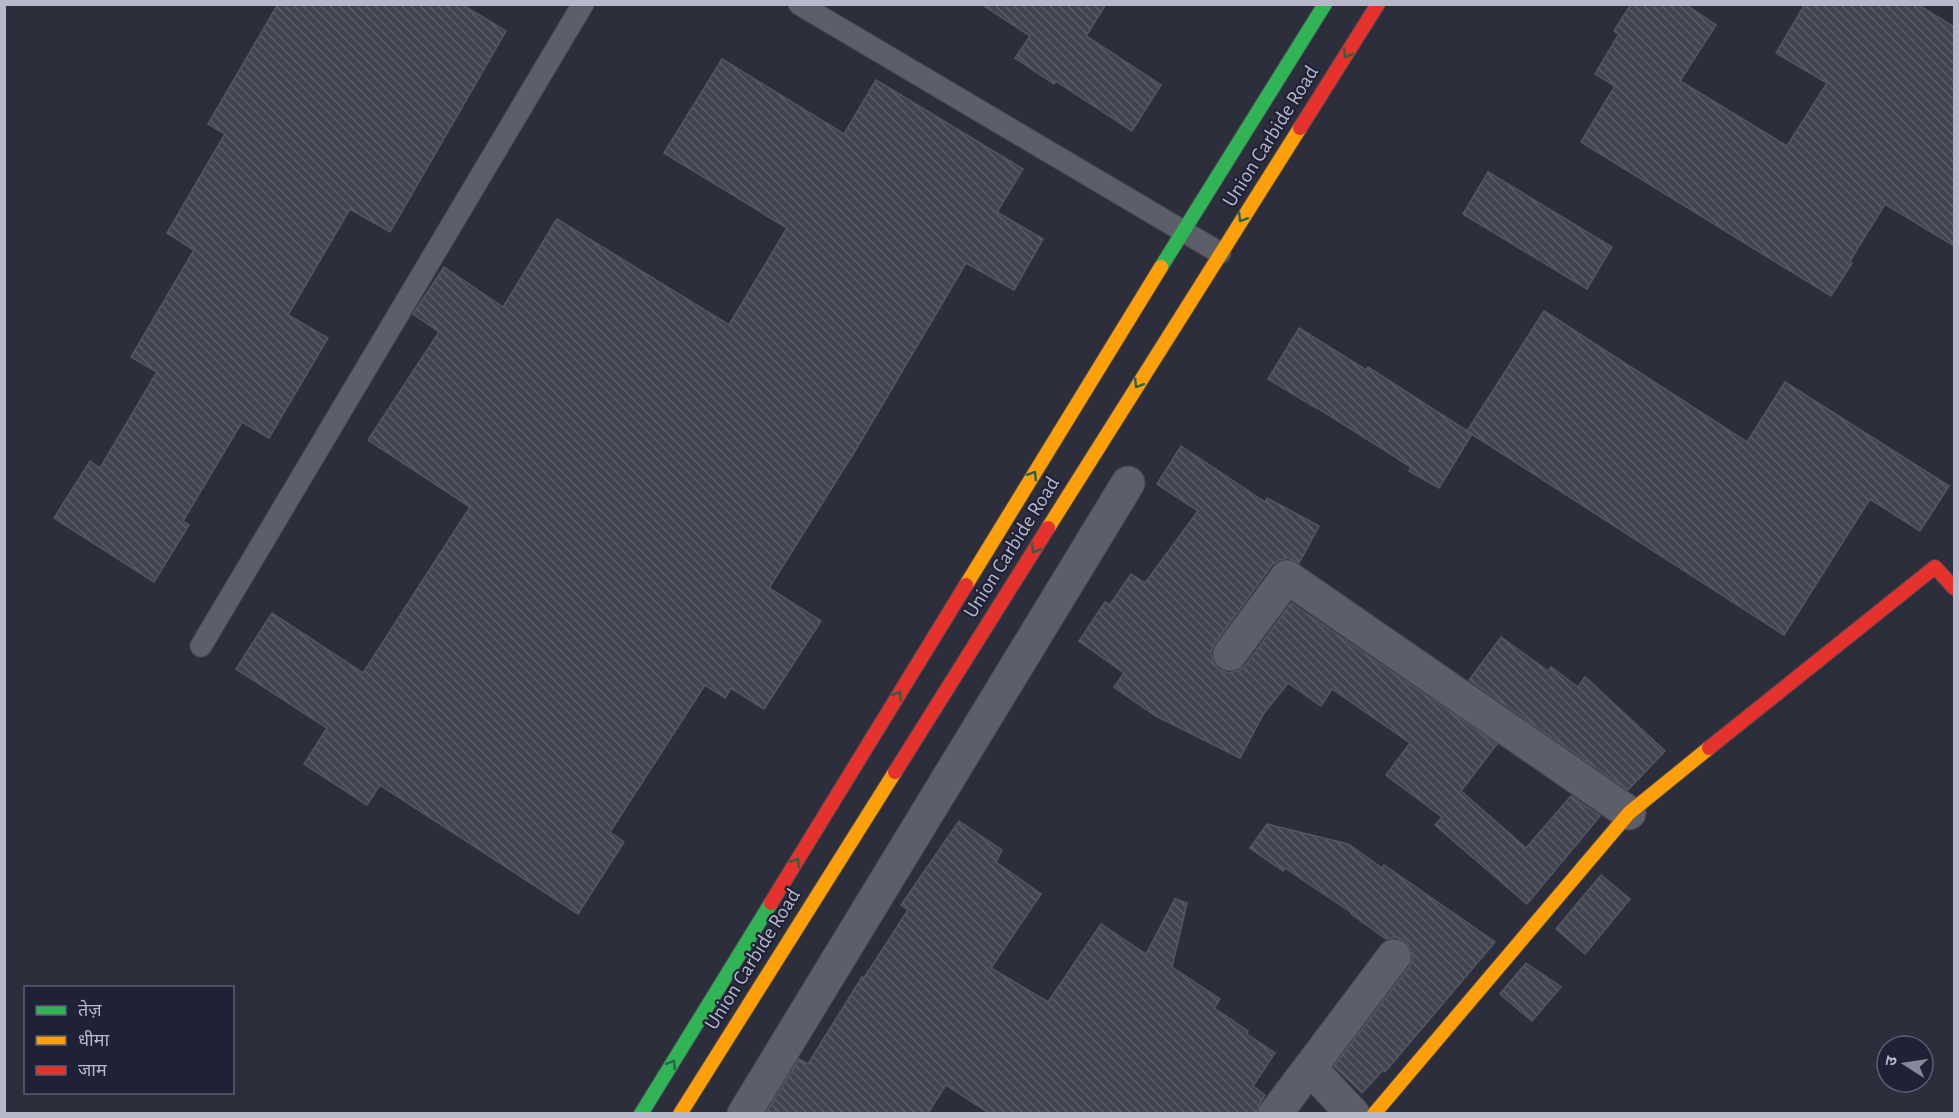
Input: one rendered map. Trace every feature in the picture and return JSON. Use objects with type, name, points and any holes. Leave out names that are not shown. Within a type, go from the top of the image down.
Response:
[{"type":"street","name":"Union Carbide Road","points":[[641,1113],[1325,4]]},
{"type":"street","name":"Union Carbide Road","points":[[680,1113],[1378,4]]},
{"type":"street","points":[[744,1113],[1128,483]]},
{"type":"street","points":[[1374,1113],[1629,813],[1935,567],[1954,588]]},
{"type":"street","points":[[1230,654],[1287,577],[1629,813]]},
{"type":"street","points":[[1275,1113],[1394,956]]},
{"type":"street","points":[[1310,1068],[1353,1113]]},
{"type":"lane","points":[[201,646],[583,4]]},
{"type":"lane","points":[[799,4],[1220,253]]},
{"type":"building","points":[[278,4],[461,4],[506,31],[390,232],[350,209],[288,315],[328,338],[269,438],[242,422],[183,521],[189,525],[154,582],[54,518],[90,461],[100,468],[157,372],[131,357],[194,250],[167,233],[225,134],[208,124]]},
{"type":"building","points":[[981,4],[1106,4],[1086,36],[1161,85],[1132,131],[1056,81],[1054,84],[1015,58],[1030,36]]},
{"type":"building","points":[[1631,4],[1685,4],[1716,25],[1680,81],[1787,146],[1827,83],[1776,53],[1805,4],[1917,4],[1954,27],[1954,246],[1885,204],[1831,296],[1581,142],[1615,86],[1595,74],[1619,34],[1614,31]]},
{"type":"building","points":[[722,59],[844,134],[876,80],[1023,169],[997,212],[1043,239],[1014,290],[966,263],[855,451],[769,588],[821,621],[764,709],[731,688],[725,698],[705,685],[610,832],[624,842],[578,914],[380,785],[367,805],[304,764],[327,728],[236,669],[272,613],[363,673],[470,507],[368,440],[439,332],[413,314],[444,267],[503,307],[557,219],[729,325],[787,228],[664,153]]},
{"type":"building","points":[[1488,172],[1612,247],[1587,289],[1463,214]]},
{"type":"building","points":[[1544,311],[1747,442],[1785,382],[1949,486],[1920,531],[1870,499],[1784,635],[1467,431]]},
{"type":"building","points":[[1299,328],[1366,370],[1368,367],[1472,434],[1439,488],[1409,471],[1411,467],[1268,379]]},
{"type":"building","points":[[1181,446],[1265,502],[1267,498],[1319,526],[1299,563],[1288,558],[1272,565],[1215,643],[1211,652],[1218,669],[1228,673],[1245,666],[1291,603],[1497,744],[1461,791],[1526,848],[1571,796],[1600,816],[1527,904],[1435,825],[1442,817],[1386,775],[1410,743],[1332,689],[1321,706],[1288,683],[1264,713],[1240,758],[1156,716],[1114,687],[1124,673],[1079,641],[1105,602],[1110,605],[1131,574],[1145,583],[1198,511],[1157,484]]},
{"type":"building","points":[[1501,637],[1548,671],[1551,667],[1578,687],[1585,677],[1665,751],[1628,790],[1469,680]]},
{"type":"building","points":[[959,821],[1002,850],[996,862],[1041,894],[991,968],[1048,1002],[1101,924],[1146,954],[1175,899],[1187,903],[1172,967],[1220,999],[1214,1008],[1275,1053],[1253,1086],[1265,1095],[1257,1113],[989,1113],[946,1085],[928,1113],[766,1113],[799,1059],[808,1064],[862,977],[864,978],[908,910],[901,905]]},
{"type":"building","points":[[1267,824],[1348,844],[1382,868],[1384,865],[1495,942],[1385,1072],[1383,1070],[1362,1093],[1334,1066],[1409,967],[1412,959],[1411,949],[1405,941],[1396,937],[1386,939],[1285,868],[1283,871],[1250,848]]},
{"type":"building","points":[[1601,875],[1630,899],[1585,954],[1556,929]]},
{"type":"building","points":[[1526,963],[1561,987],[1532,1021],[1500,994]]},
{"type":"traffic: fast","points":[[1161,267],[1325,4]]},
{"type":"traffic: fast","points":[[641,1114],[771,903]]},
{"type":"traffic: slow","points":[[1048,528],[1300,128]]},
{"type":"traffic: slow","points":[[966,585],[1161,267]]},
{"type":"traffic: slow","points":[[1374,1114],[1629,813],[1709,748]]},
{"type":"traffic: slow","points":[[680,1114],[895,772]]},
{"type":"traffic: jam","points":[[1300,128],[1378,4]]},
{"type":"traffic: jam","points":[[895,772],[1048,528]]},
{"type":"traffic: jam","points":[[1709,748],[1935,567],[1954,588]]},
{"type":"traffic: jam","points":[[771,903],[966,585]]}]
